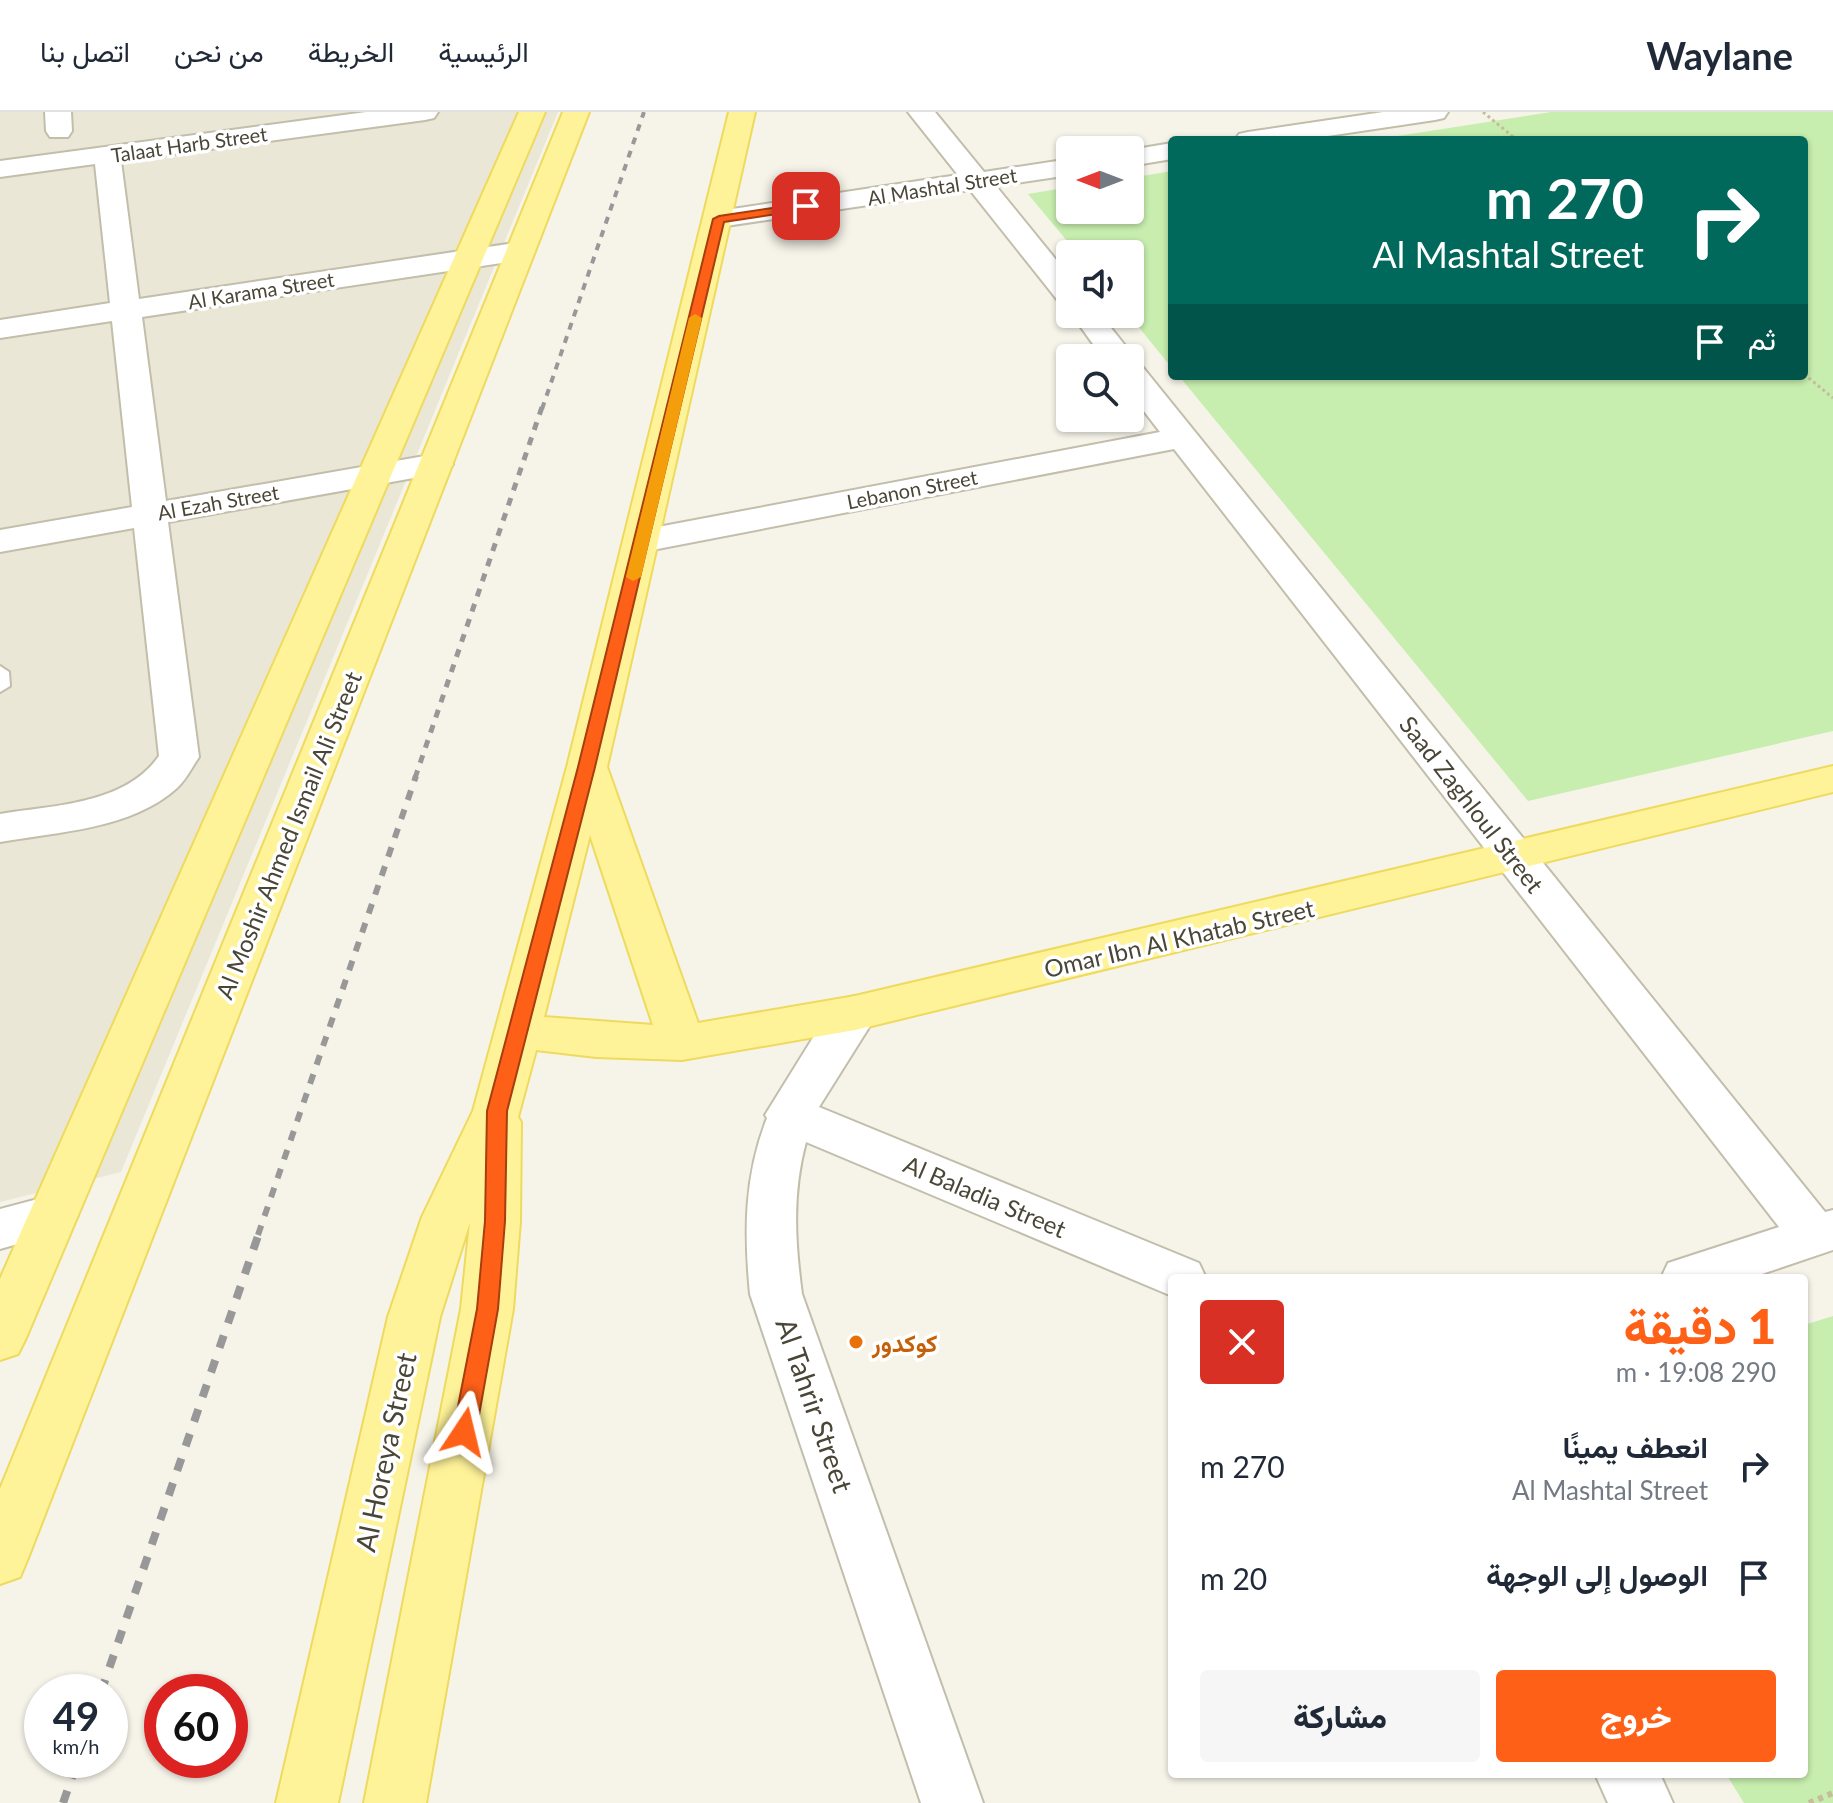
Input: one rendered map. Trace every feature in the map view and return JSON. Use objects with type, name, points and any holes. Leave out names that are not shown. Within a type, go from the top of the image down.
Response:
[{"type":"main road","points":[[0,1338],[532,112]]},
{"type":"main road","name":"Al Moshir Ahmed Ismail Ali Street","points":[[0,1558],[576,112]]},
{"type":"main road","name":"Al Horeya Street","points":[[307,1803],[414,1317],[447,1217],[497,1111],[587,767],[742,112]]},
{"type":"main road","points":[[587,767],[682,1043]]},
{"type":"main road","name":"Omar Ibn Al Khatab Street","points":[[518,1031],[596,1040],[682,1043],[855,1013],[1833,779]]},
{"type":"main road","name":"Al Horeya Street","points":[[395,1803],[487,1309],[495,1221],[497,1111]]},
{"type":"street","name":"Talaat Harb Street","points":[[0,169],[348,117],[425,112]]},
{"type":"street","points":[[921,112],[1056,278]]},
{"type":"street","points":[[1275,136],[1435,112]]},
{"type":"street","points":[[1144,156],[1168,152]]},
{"type":"street","points":[[0,828],[110,806],[148,792],[173,770],[179,757],[107,155]]},
{"type":"street","name":"Al Mashtal Street","points":[[719,219],[1056,169]]},
{"type":"street","name":"Al Karama Street","points":[[0,329],[521,251]]},
{"type":"street","points":[[1095,328],[1108,344]]},
{"type":"street","name":"Saad Zaghloul Street","points":[[1144,390],[1515,857],[1824,1233]]},
{"type":"street","name":"Lebanon Street","points":[[642,541],[1182,438]]},
{"type":"street","name":"Al Ezah Street","points":[[0,541],[436,464]]},
{"type":"street","name":"Al Tahrir Street","points":[[855,1013],[818,1062],[789,1115],[775,1157],[769,1201],[769,1246],[776,1294],[952,1803]]},
{"type":"street","name":"Al Baladia Street","points":[[789,1115],[1171,1274]]},
{"type":"street","points":[[0,1229],[53,1215]]},
{"type":"street","points":[[1698,1274],[1824,1233]]},
{"type":"street","points":[[1628,1778],[1642,1803]]},
{"type":"lane","points":[[0,672],[0,686]]},
{"type":"path","points":[[1483,112],[1512,136]]},
{"type":"path","points":[[1808,377],[1833,398]]},
{"type":"path","points":[[1809,1803],[1833,1793]]},
{"type":"shaded area","points":[[0,112],[558,112],[121,1172],[0,1202]]},
{"type":"green space","points":[[1551,112],[1833,112],[1833,731],[1528,801],[1182,380],[1808,380],[1808,136],[1398,136]]},
{"type":"green space","points":[[1168,172],[1168,363],[1139,328],[1144,328],[1144,240],[1066,240],[1028,194],[1056,189],[1056,224],[1144,224],[1144,176]]},
{"type":"green space","points":[[1833,1316],[1833,1803],[1744,1803],[1728,1778],[1808,1778],[1808,1324]]},
{"type":"railway","points":[[542,409],[644,112]]},
{"type":"railway","points":[[415,778],[542,407]]},
{"type":"railway","points":[[258,1235],[416,776]]},
{"type":"railway","points":[[107,1674],[259,1233]]},
{"type":"railway","points":[[63,1803],[72,1778]]},
{"type":"slow traffic","points":[[633,577],[695,318]]},
{"type":"place","name":"كوكدور","points":[[856,1342]]},
{"type":"route","points":[[464,1432],[487,1309],[495,1221],[497,1111],[587,767],[719,219],[806,206]]}]
